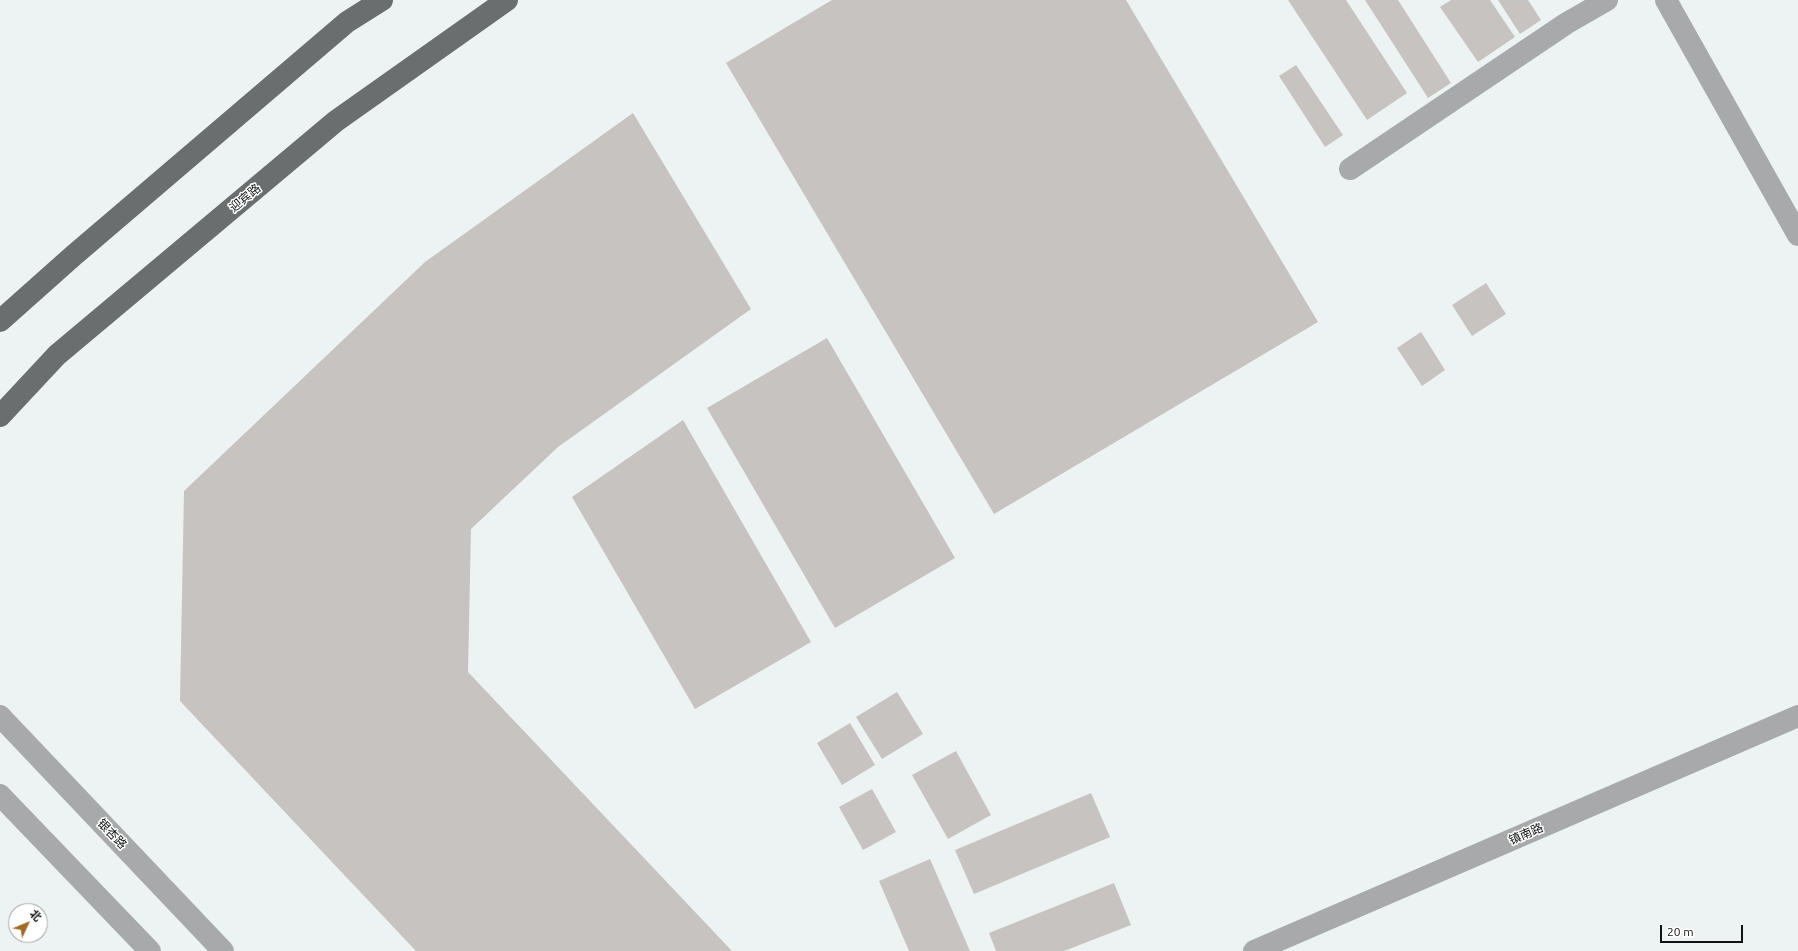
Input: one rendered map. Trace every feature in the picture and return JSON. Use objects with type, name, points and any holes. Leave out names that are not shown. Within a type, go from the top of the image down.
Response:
[{"type":"main road","points":[[0,321],[73,256],[347,22],[382,0]]},
{"type":"main road","name":"迎宾路","points":[[0,416],[57,355],[336,121],[507,0]]},
{"type":"street","points":[[1350,169],[1567,23],[1607,0]]},
{"type":"street","points":[[1666,0],[1798,235]]},
{"type":"street","name":"银杏路","points":[[0,716],[223,951]]},
{"type":"street","name":"镇南路","points":[[1254,951],[1798,716]]},
{"type":"street","points":[[0,795],[150,951]]},
{"type":"building","points":[[832,0],[1126,0],[1318,322],[994,514],[726,63]]},
{"type":"building","points":[[1288,0],[1346,0],[1407,93],[1367,120]]},
{"type":"building","points":[[1365,0],[1398,0],[1451,83],[1428,98]]},
{"type":"building","points":[[1451,0],[1490,0],[1515,37],[1478,62],[1440,7]]},
{"type":"building","points":[[1498,0],[1528,0],[1541,20],[1520,34]]},
{"type":"building","points":[[1296,65],[1343,135],[1325,147],[1279,76]]},
{"type":"building","points":[[633,113],[751,309],[558,447],[471,529],[468,672],[732,951],[416,951],[180,701],[184,491],[425,262]]},
{"type":"building","points":[[1486,283],[1506,314],[1472,336],[1452,305]]},
{"type":"building","points":[[1421,332],[1445,370],[1422,386],[1397,348]]},
{"type":"building","points":[[827,338],[955,558],[835,628],[707,408]]},
{"type":"building","points":[[683,420],[811,642],[695,709],[572,497]]},
{"type":"building","points":[[897,692],[923,734],[882,759],[856,717]]},
{"type":"building","points":[[850,723],[875,765],[842,785],[817,743]]},
{"type":"building","points":[[956,751],[991,815],[948,839],[912,775]]},
{"type":"building","points":[[872,789],[896,832],[863,850],[839,807]]},
{"type":"building","points":[[1091,793],[1110,837],[974,894],[955,850]]},
{"type":"building","points":[[930,859],[970,951],[909,951],[879,881]]},
{"type":"building","points":[[1114,883],[1131,925],[1064,951],[996,951],[989,933]]}]
